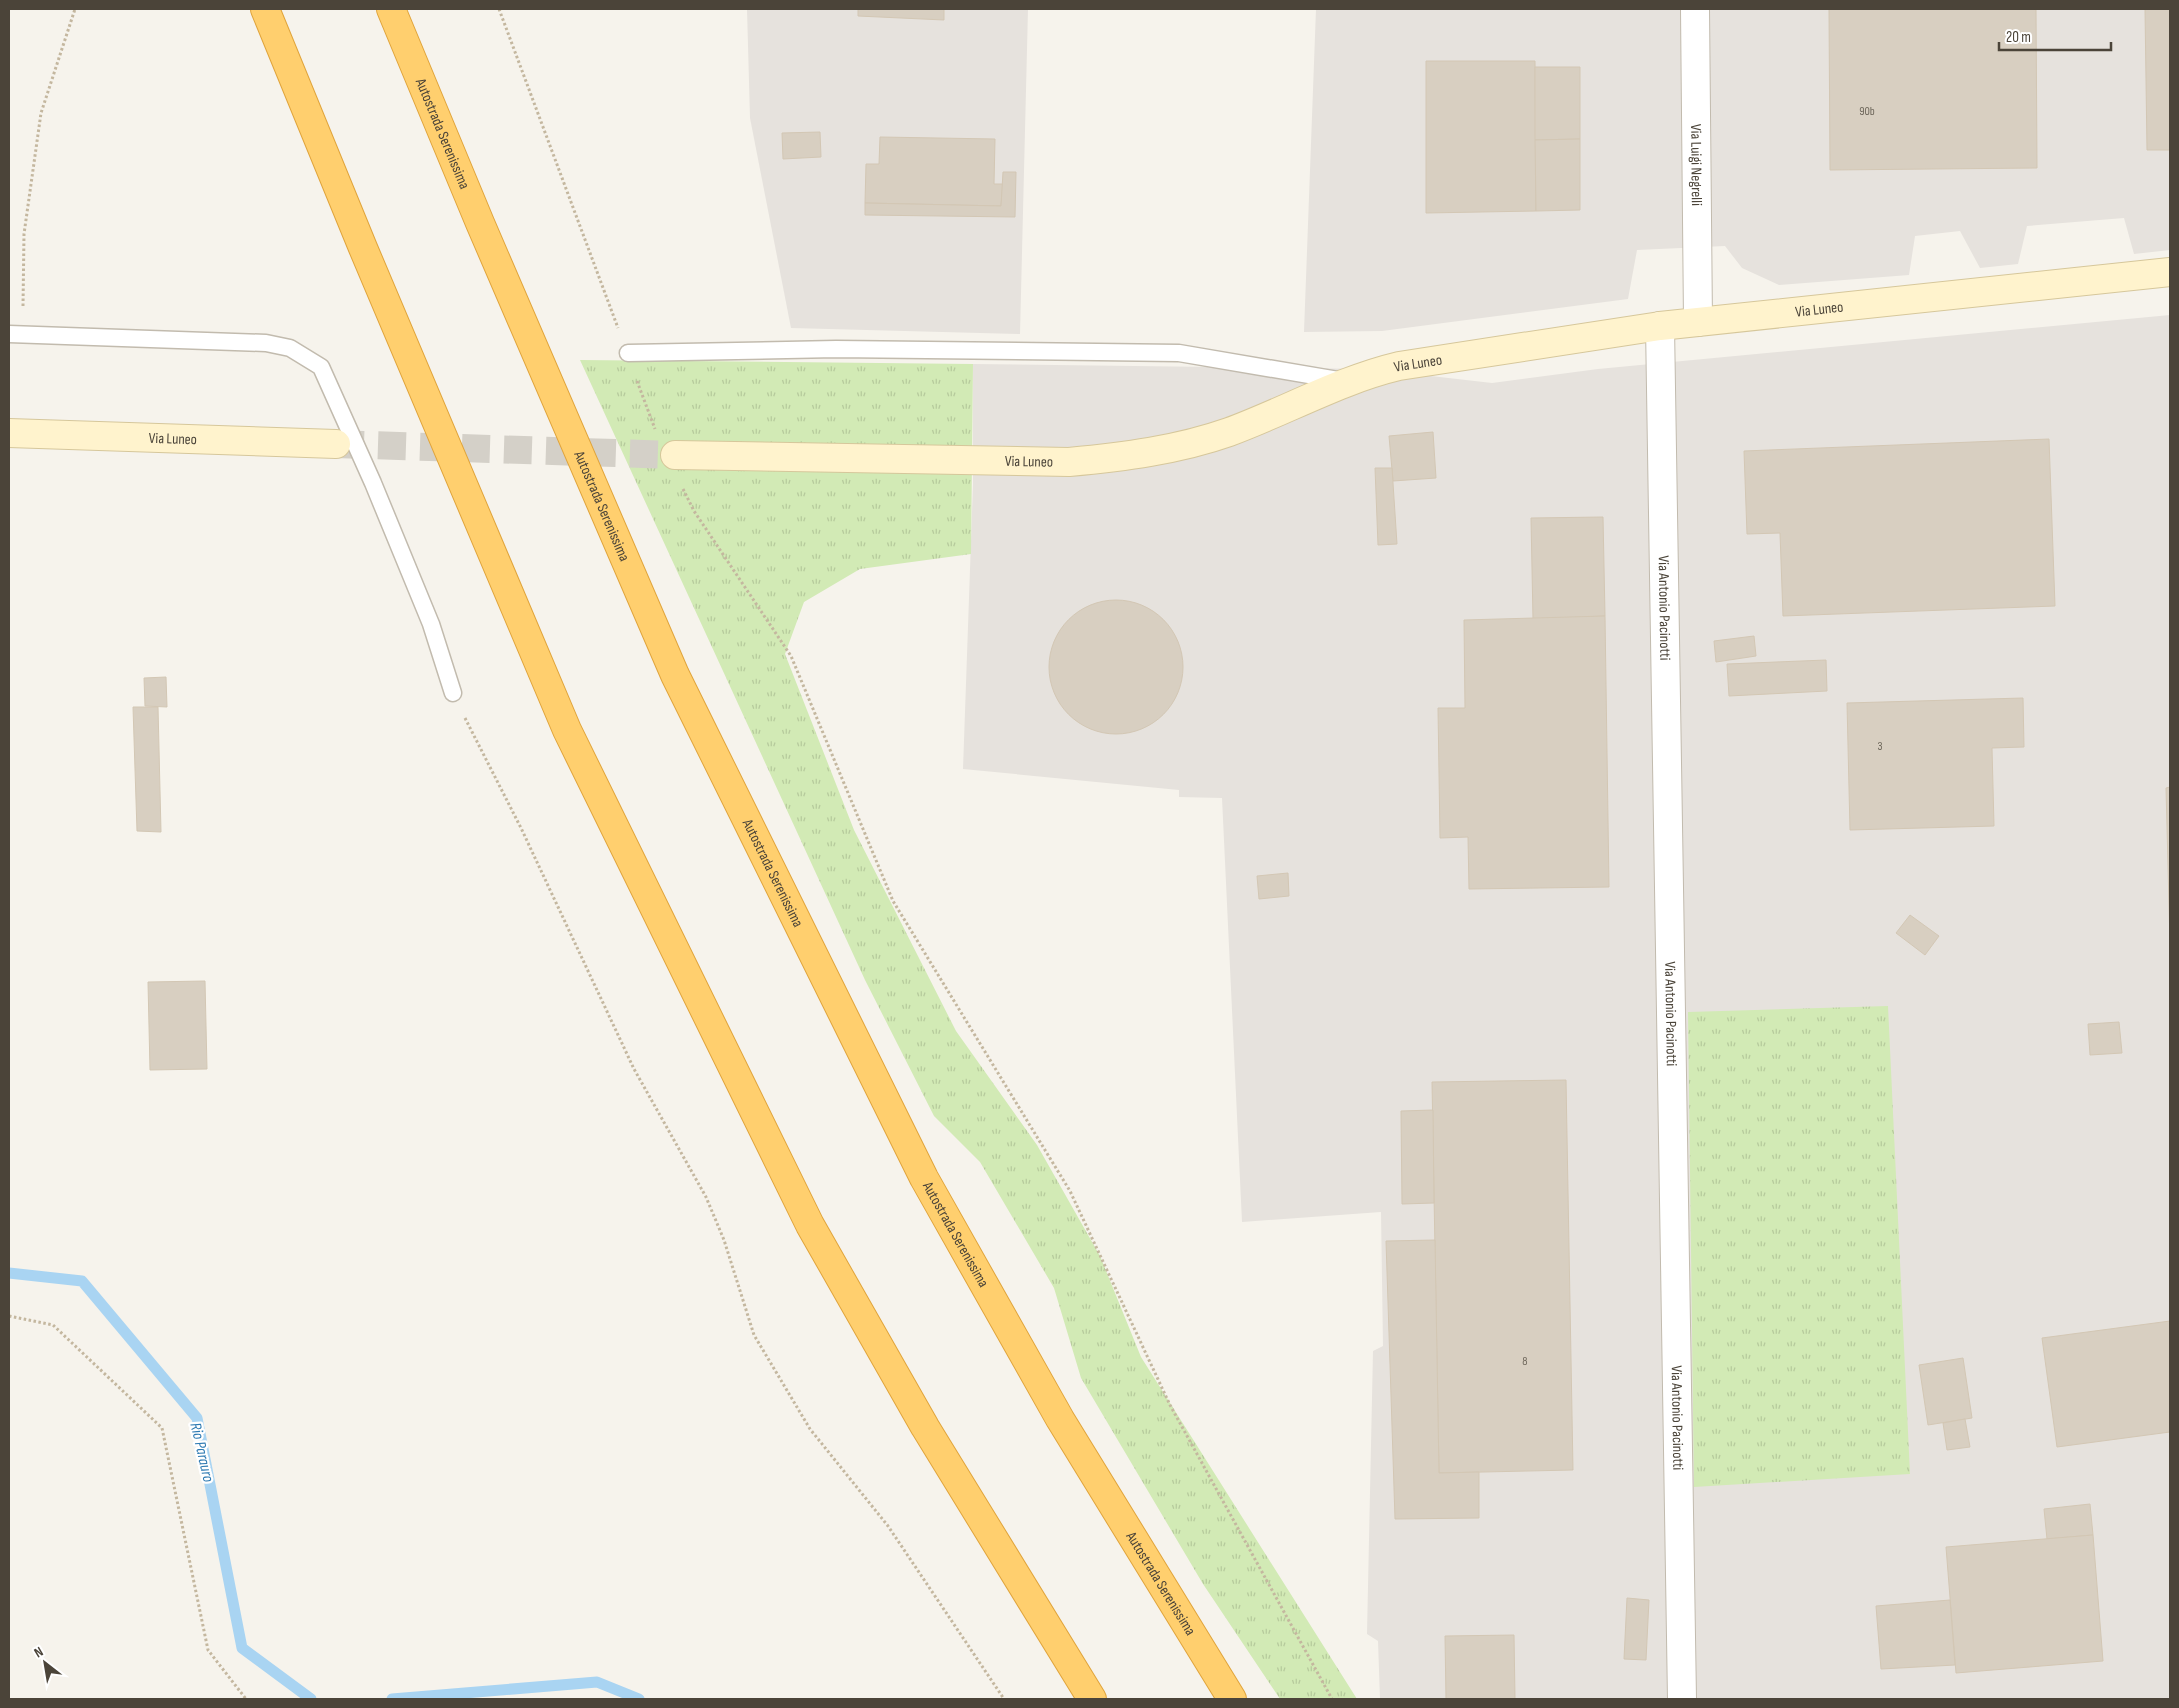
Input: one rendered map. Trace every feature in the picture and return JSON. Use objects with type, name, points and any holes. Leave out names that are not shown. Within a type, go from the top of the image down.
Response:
[{"type":"highway","points":[[265,9],[363,248],[571,739],[810,1225],[925,1427],[1092,1699]]},
{"type":"highway","name":"Autostrada Serenissima","points":[[390,9],[675,675],[920,1169],[1060,1419],[1232,1699]]},
{"type":"street","name":"Via Luigi Negrelli","points":[[1695,9],[1698,322]]},
{"type":"street","name":"Via Luneo","points":[[667,446],[1069,462],[1114,458],[1190,444],[1229,432],[1349,381],[1399,366],[1660,326],[2170,272]]},
{"type":"street","name":"Via Antonio Pacinotti","points":[[1660,326],[1682,1699]]},
{"type":"street","name":"Via Luneo","points":[[9,433],[336,444]]},
{"type":"lane","points":[[16,334],[266,343],[290,348],[321,368],[373,483],[431,624],[453,693]]},
{"type":"lane","points":[[628,353],[836,350],[1179,353],[1349,381]]},
{"type":"path","points":[[16,334],[24,234],[41,113],[75,9]]},
{"type":"path","points":[[499,9],[628,353],[667,446]]},
{"type":"path","points":[[682,486],[694,511],[791,656],[893,901],[1070,1191],[1170,1406],[1332,1699]]},
{"type":"path","points":[[453,693],[521,828],[634,1070],[706,1197],[724,1240],[754,1335],[810,1429],[888,1526],[1004,1699]]},
{"type":"path","points":[[9,1316],[53,1325],[162,1428],[208,1650],[246,1699]]},
{"type":"shaded area","points":[[747,9],[1028,9],[1020,334],[791,328],[750,118]]},
{"type":"shaded area","points":[[1316,9],[2170,9],[2170,250],[2134,254],[2124,218],[2027,226],[2018,264],[1980,268],[1960,231],[1915,236],[1909,275],[1779,285],[1742,268],[1725,246],[1637,250],[1628,299],[1382,331],[1304,332]]},
{"type":"shaded area","points":[[2170,315],[2170,1699],[1380,1699],[1378,1641],[1367,1634],[1373,1351],[1383,1346],[1381,1212],[1242,1222],[1222,798],[1179,797],[1179,790],[963,769],[973,484],[973,364],[1370,369],[1492,383],[1598,369]]},
{"type":"green space","points":[[580,360],[973,364],[971,554],[860,569],[804,602],[785,654],[854,830],[956,1031],[1037,1145],[1100,1256],[1141,1357],[1357,1699],[1280,1699],[1203,1584],[1081,1378],[1054,1288],[980,1162],[934,1116],[865,980]]},
{"type":"green space","points":[[1888,1006],[1910,1474],[1694,1487],[1688,1012]]},
{"type":"building","points":[[858,9],[944,9],[944,20],[858,16]]},
{"type":"building","points":[[1829,9],[2036,9],[2037,168],[1830,170]]},
{"type":"building","points":[[2145,9],[2170,9],[2170,150],[2147,150]]},
{"type":"building","points":[[1426,61],[1535,61],[1536,211],[1426,213]]},
{"type":"building","points":[[1535,67],[1580,67],[1580,139],[1535,140]]},
{"type":"building","points":[[820,132],[821,157],[783,159],[782,133]]},
{"type":"building","points":[[880,137],[995,139],[994,184],[1003,184],[1001,206],[865,203],[866,164],[879,164]]},
{"type":"building","points":[[1580,139],[1580,210],[1536,211],[1535,140]]},
{"type":"building","points":[[1003,172],[1016,172],[1015,217],[865,215],[865,203],[1001,206]]},
{"type":"building","points":[[1433,432],[1436,478],[1393,481],[1389,436]]},
{"type":"building","points":[[2049,439],[2055,606],[1783,616],[1780,533],[1747,534],[1744,451]]},
{"type":"building","points":[[1375,468],[1392,468],[1397,544],[1378,545]]},
{"type":"building","points":[[1603,517],[1605,616],[1533,619],[1531,518]]},
{"type":"building","points":[[1116,600],[1141,605],[1163,620],[1178,642],[1183,667],[1178,692],[1163,714],[1141,729],[1116,734],[1091,729],[1069,714],[1054,692],[1049,667],[1054,642],[1069,620],[1091,605]]},
{"type":"building","points":[[1605,616],[1609,887],[1469,889],[1468,837],[1440,838],[1438,708],[1465,708],[1464,620]]},
{"type":"building","points":[[1754,636],[1756,656],[1716,662],[1714,641]]},
{"type":"building","points":[[1826,660],[1827,691],[1729,696],[1727,664]]},
{"type":"building","points":[[166,677],[167,707],[145,706],[144,678]]},
{"type":"building","points":[[2023,698],[2024,747],[1992,748],[1994,826],[1850,830],[1847,703]]},
{"type":"building","points":[[133,707],[158,707],[161,832],[137,831]]},
{"type":"building","points":[[2170,787],[2170,943],[2166,788]]},
{"type":"building","points":[[1288,873],[1289,896],[1259,899],[1257,876]]},
{"type":"building","points":[[1910,915],[1939,936],[1925,955],[1896,933]]},
{"type":"building","points":[[205,981],[207,1069],[150,1070],[148,982]]},
{"type":"building","points":[[2119,1022],[2122,1053],[2090,1055],[2088,1024]]},
{"type":"building","points":[[1566,1080],[1573,1470],[1439,1473],[1432,1082]]},
{"type":"building","points":[[1433,1110],[1434,1203],[1402,1204],[1401,1111]]},
{"type":"building","points":[[1435,1240],[1439,1473],[1479,1472],[1479,1518],[1395,1519],[1386,1241]]},
{"type":"building","points":[[2170,1321],[2170,1432],[2057,1447],[2042,1338]]},
{"type":"building","points":[[1963,1358],[1972,1418],[1928,1425],[1919,1365]]},
{"type":"building","points":[[1965,1419],[1970,1447],[1947,1450],[1943,1423]]},
{"type":"building","points":[[2090,1504],[2093,1535],[2047,1539],[2044,1509]]},
{"type":"building","points":[[2093,1535],[2103,1661],[1956,1673],[1946,1547]]},
{"type":"building","points":[[1627,1598],[1649,1600],[1646,1660],[1624,1659]]},
{"type":"building","points":[[1950,1600],[1955,1665],[1881,1669],[1876,1606]]},
{"type":"building","points":[[1514,1635],[1515,1699],[1446,1699],[1445,1636]]},
{"type":"waterway","name":"Rio Parauro","points":[[9,1273],[82,1281],[197,1418],[242,1648],[311,1699]]},
{"type":"waterway","name":"Rio Parauro","points":[[392,1699],[597,1682],[639,1699]]},
{"type":"tunnel","points":[[336,444],[675,455]]}]
